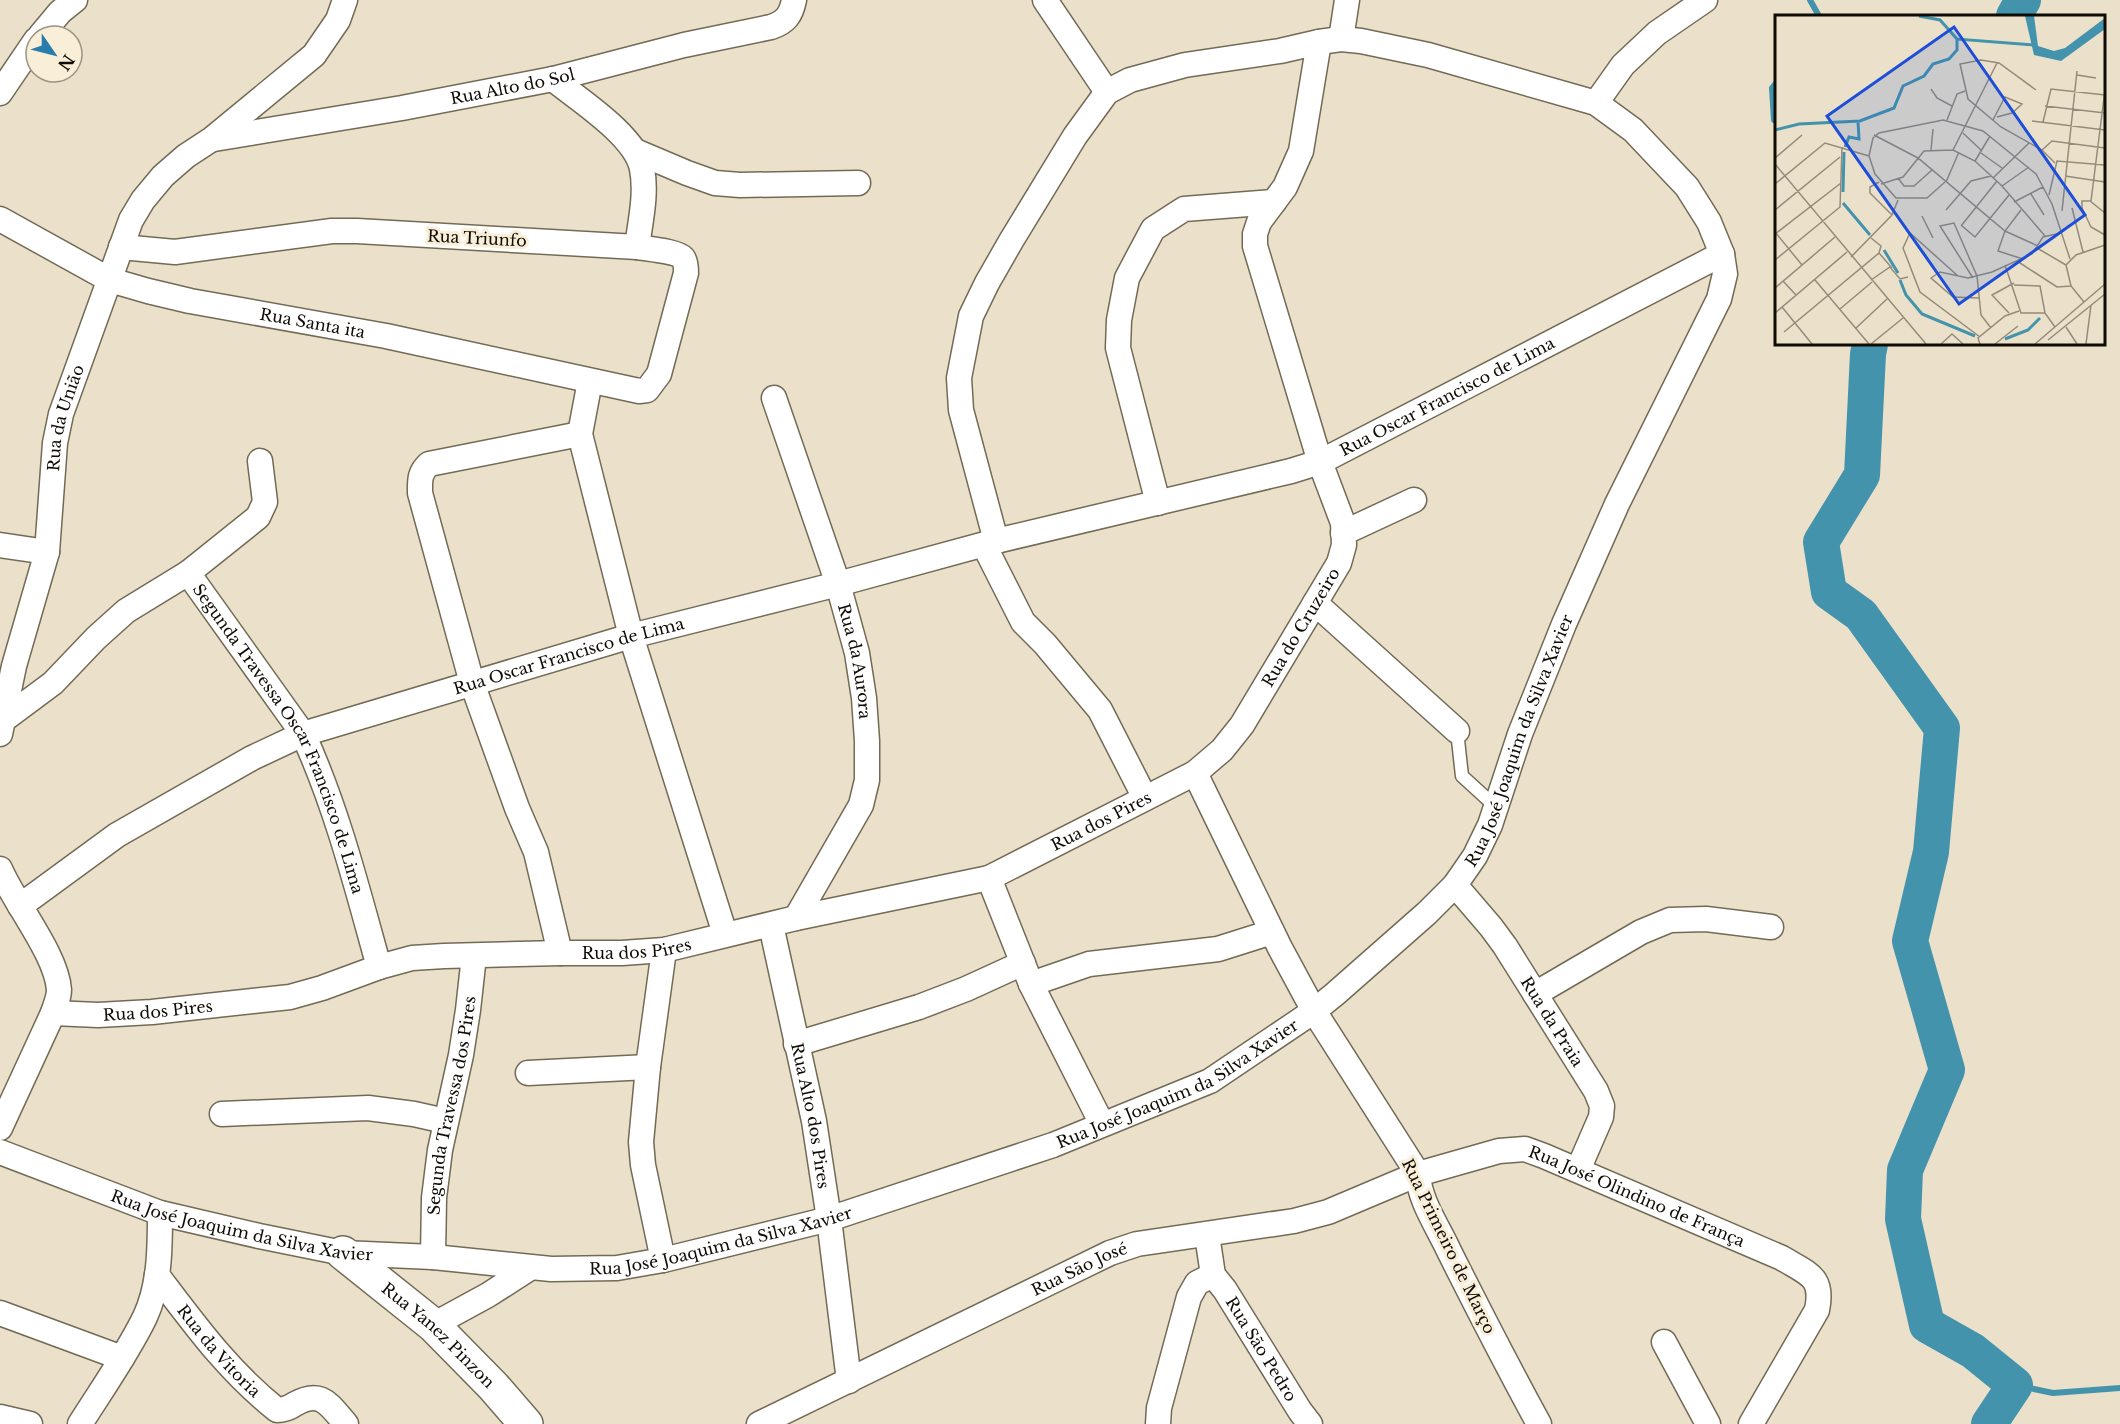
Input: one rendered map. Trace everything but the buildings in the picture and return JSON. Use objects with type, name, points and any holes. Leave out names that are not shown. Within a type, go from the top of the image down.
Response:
[{"type":"street","points":[[50,24],[75,0]]},
{"type":"street","name":"Rua da União","points":[[1,728],[7,667],[47,552],[56,443],[61,414],[131,220],[143,200],[163,176],[314,55],[338,20],[345,0]]},
{"type":"street","name":"Rua Alto do Sol","points":[[212,139],[402,108],[553,79],[684,45],[771,27],[784,22],[792,11],[794,0]]},
{"type":"street","points":[[1045,0],[1107,92]]},
{"type":"street","name":"Rua do Cruzeiro","points":[[1195,772],[1222,750],[1242,725],[1339,563],[1344,545],[1343,523],[1320,462],[1255,246],[1255,234],[1259,222],[1289,179],[1301,151],[1330,40],[1347,0]]},
{"type":"street","points":[[1596,103],[1623,65],[1649,41],[1705,0]]},
{"type":"street","name":"Rua José Joaquim da Silva Xavier","points":[[0,1152],[160,1213],[343,1254],[433,1257],[530,1268],[577,1270],[617,1268],[663,1260],[829,1219],[1053,1145],[1210,1081],[1314,1011],[1427,913],[1455,885],[1475,856],[1490,825],[1520,734],[1564,624],[1617,504],[1719,299],[1725,274],[1722,254],[1709,222],[1687,187],[1633,130],[1596,103],[1428,55],[1361,41],[1330,40],[1280,51],[1185,64],[1130,80],[1107,92],[1075,136],[987,283],[971,316],[959,378],[961,410],[990,543],[1023,622],[1045,644],[1101,711],[1145,798]]},
{"type":"street","points":[[0,93],[24,58]]},
{"type":"street","points":[[553,79],[620,134],[635,151],[642,167],[644,182],[638,247]]},
{"type":"street","points":[[635,151],[715,183],[740,186],[858,183]]},
{"type":"street","points":[[1158,503],[1118,348],[1119,321],[1128,278],[1153,229],[1184,209],[1274,202]]},
{"type":"street","name":"Rua Santa ita","points":[[0,219],[110,280],[190,302],[386,336],[639,391]]},
{"type":"street","name":"Rua Triunfo","points":[[121,247],[175,252],[332,231],[638,247],[675,254],[682,257],[686,265],[686,273],[659,374],[655,383],[647,390],[639,391]]},
{"type":"street","name":"Rua Oscar Francisco de Lima","points":[[7,889],[117,835],[252,758],[303,734],[632,636],[990,543],[1291,471],[1320,462],[1722,254]]},
{"type":"street","points":[[590,381],[580,434],[632,636],[725,934]]},
{"type":"street","name":"Rua da Aurora","points":[[774,398],[838,584],[858,653],[863,687],[867,780],[861,805],[796,918]]},
{"type":"street","points":[[560,953],[536,852],[517,808],[472,683],[420,493],[420,478],[423,470],[429,464],[580,434]]},
{"type":"street","points":[[188,573],[258,517],[265,502],[260,461]]},
{"type":"street","points":[[1343,533],[1414,500]]},
{"type":"street","points":[[0,545],[47,552]]},
{"type":"street","name":"Segunda Travessa Oscar Francisco de Lima","points":[[1,728],[53,683],[96,638],[126,611],[188,573],[303,734],[316,762],[349,858],[379,967]]},
{"type":"street","points":[[1315,603],[1457,731]]},
{"type":"street","name":"Rua dos Pires","points":[[53,1013],[98,1015],[152,1012],[290,997],[412,958],[664,950],[796,918],[989,878],[1195,772]]},
{"type":"street","name":"Rua Primeiro de Março","points":[[1195,772],[1272,932],[1314,1011],[1418,1174],[1419,1187],[1431,1214],[1487,1327],[1539,1424]]},
{"type":"street","points":[[989,878],[1027,974],[1102,1124]]},
{"type":"street","name":"Rua da Praia","points":[[1455,885],[1491,927],[1596,1091],[1602,1106],[1601,1117],[1578,1170]]},
{"type":"street","points":[[0,1128],[53,1013],[59,994],[57,978],[7,889]]},
{"type":"street","points":[[1535,994],[1641,932],[1670,920],[1706,918],[1772,927]]},
{"type":"street","name":"Rua Alto dos Pires","points":[[771,925],[813,1121],[829,1219],[849,1381]]},
{"type":"street","points":[[796,1044],[919,1007],[966,989],[1027,974],[1089,964],[1218,949],[1272,932]]},
{"type":"street","points":[[663,1260],[643,1165],[641,1142],[648,1067],[664,950]]},
{"type":"street","name":"Segunda Travessa dos Pires","points":[[433,1257],[434,1198],[445,1121],[468,1010],[474,956]]},
{"type":"street","points":[[528,1073],[648,1067]]},
{"type":"street","points":[[222,1114],[368,1108],[445,1121]]},
{"type":"street","name":"Rua José Olindino de França","points":[[1418,1174],[1499,1151],[1525,1149],[1782,1258],[1813,1277],[1820,1292],[1817,1311],[1751,1424]]},
{"type":"street","name":"Rua São José","points":[[759,1424],[1110,1253],[1137,1244],[1294,1221],[1328,1212],[1418,1174]]},
{"type":"street","points":[[81,1424],[146,1316],[157,1275],[160,1213]]},
{"type":"street","name":"Rua São Pedro","points":[[1207,1235],[1213,1275],[1226,1290],[1310,1424]]},
{"type":"street","name":"Rua Yanez Pinzon","points":[[343,1254],[433,1325],[493,1386],[526,1424]]},
{"type":"street","points":[[433,1325],[488,1295],[530,1268]]},
{"type":"street","name":"Rua da Vitoria","points":[[157,1275],[230,1368],[277,1410],[285,1410],[310,1397],[324,1400],[346,1424]]},
{"type":"street","points":[[1158,1424],[1159,1408],[1189,1297],[1197,1283],[1213,1275]]},
{"type":"street","points":[[0,1313],[122,1358]]},
{"type":"street","points":[[1664,1341],[1708,1424]]},
{"type":"street","points":[[0,1417],[30,1424]]},
{"type":"lane","points":[[1457,731],[1462,776],[1496,807]]},
{"type":"waterway","points":[[1810,0],[1818,15]]},
{"type":"waterway","points":[[2015,15],[2023,0]]},
{"type":"waterway","points":[[1775,84],[1772,88],[1775,120]]},
{"type":"waterway","points":[[1870,345],[1862,475],[1821,542],[1829,592],[1861,615],[1942,728],[1931,852],[1910,941],[1947,1070],[1905,1170],[1903,1219],[1927,1325],[1973,1351],[2015,1385],[1989,1424]]},
{"type":"waterway","points":[[2015,1385],[2053,1393],[2120,1388]]}]
